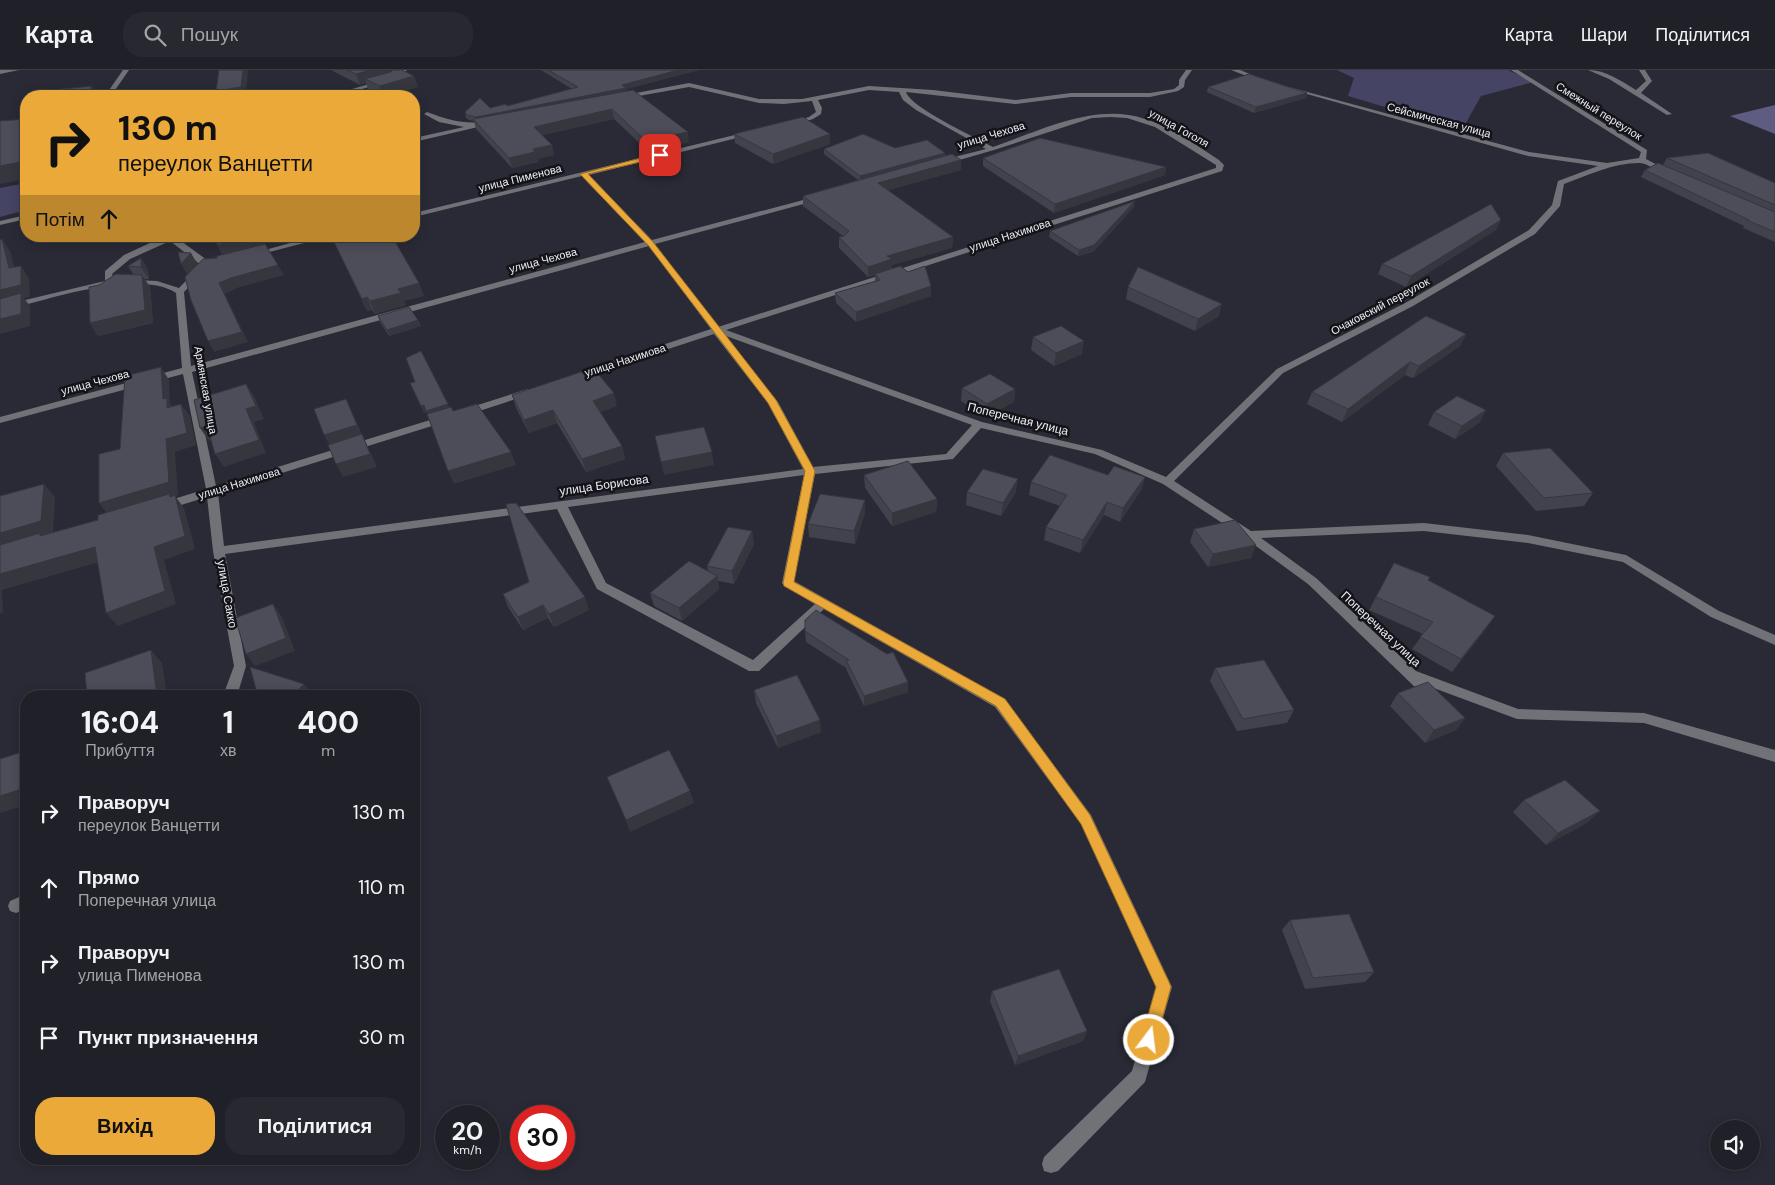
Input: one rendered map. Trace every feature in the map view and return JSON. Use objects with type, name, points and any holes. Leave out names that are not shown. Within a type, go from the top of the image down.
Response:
[{"type":"street","points":[[0,72],[16,70]]},
{"type":"street","points":[[112,90],[126,70]]},
{"type":"street","points":[[351,90],[392,78],[404,70]]},
{"type":"street","points":[[610,100],[689,85],[759,101],[784,102],[814,99],[869,88],[1015,102],[1071,95],[1150,95],[1176,90],[1182,86],[1182,80],[1189,70]]},
{"type":"street","points":[[1234,70],[1267,81]]},
{"type":"street","name":"Смежный переулок","points":[[1514,70],[1645,151],[1642,160],[1675,175]]},
{"type":"street","points":[[1591,70],[1611,78],[1669,114]]},
{"type":"street","points":[[1637,93],[1649,81],[1642,70]]},
{"type":"street","name":"Сейсмическая улица","points":[[1285,86],[1528,154],[1607,165],[1642,160]]},
{"type":"street","points":[[902,90],[905,99],[918,109],[992,149]]},
{"type":"street","points":[[783,125],[811,118],[819,113],[820,108],[814,99]]},
{"type":"street","points":[[427,114],[436,119],[478,126]]},
{"type":"street","name":"улица Гоголя","points":[[1091,116],[1106,114],[1128,115],[1148,120],[1217,161],[1220,165],[1219,169]]},
{"type":"street","name":"улица Чехова","points":[[935,165],[992,149],[1091,116]]},
{"type":"street","points":[[420,139],[497,122]]},
{"type":"street","name":"улица Пименова","points":[[420,214],[754,132]]},
{"type":"street","name":"Очаковский переулок","points":[[1167,482],[1280,371],[1410,304],[1532,232],[1556,206],[1561,183],[1607,165]]},
{"type":"street","name":"улица Нахимова","points":[[568,379],[1148,190],[1219,169]]},
{"type":"street","points":[[584,174],[651,244],[772,402],[810,471],[788,583],[1000,703],[1086,820],[1164,987],[1139,1076],[1052,1164]]},
{"type":"street","name":"улица Чехова","points":[[0,420],[831,194]]},
{"type":"street","points":[[0,223],[20,218]]},
{"type":"street","points":[[110,282],[108,273],[127,257],[158,242]]},
{"type":"street","points":[[176,242],[204,262],[206,266]]},
{"type":"street","points":[[243,257],[303,242]]},
{"type":"street","points":[[0,309],[110,282],[141,282],[173,286],[180,292],[206,266],[215,264]]},
{"type":"street","name":"Армянская улица","points":[[180,292],[187,370],[212,491]]},
{"type":"street","name":"Поперечная улица","points":[[716,330],[979,424],[1098,452],[1167,482],[1249,535],[1312,581],[1424,687]]},
{"type":"street","name":"улица Нахимова","points":[[157,508],[540,388]]},
{"type":"street","name":"улица Борисова","points":[[219,551],[810,471],[949,457],[979,424]]},
{"type":"street","name":"улица Сакко","points":[[212,491],[219,551],[240,666],[232,690]]},
{"type":"street","points":[[562,505],[601,586],[754,667],[823,603]]},
{"type":"street","points":[[1249,535],[1424,527],[1528,538],[1626,559],[1715,614],[1775,640]]},
{"type":"street","points":[[1409,674],[1517,714],[1644,718],[1775,756]]},
{"type":"shaded area","points":[[1337,70],[1508,70],[1533,82],[1481,96],[1462,130],[1348,96],[1354,78]]},
{"type":"shaded area","points":[[1775,105],[1775,134],[1730,116]]},
{"type":"shaded area","points":[[20,184],[20,212],[0,217],[0,188]]},
{"type":"building","points":[[219,70],[243,70],[241,87],[216,90]]},
{"type":"building","points":[[347,70],[370,70],[356,74]]},
{"type":"building","points":[[393,70],[402,70],[414,76],[380,86],[365,79],[391,72]]},
{"type":"building","points":[[548,70],[678,70],[622,85],[626,88],[476,117],[467,115],[465,112],[480,98],[490,108],[506,104],[507,106],[578,87]]},
{"type":"building","points":[[1249,74],[1307,93],[1256,107],[1208,87]]},
{"type":"building","points":[[92,86],[89,90],[52,90]]},
{"type":"building","points":[[633,90],[688,132],[646,141],[612,109],[534,127],[552,145],[533,149],[535,152],[509,158],[473,119]]},
{"type":"building","points":[[803,117],[830,134],[773,154],[734,134]]},
{"type":"building","points":[[20,119],[20,162],[0,166],[0,121]]},
{"type":"building","points":[[863,134],[895,148],[927,140],[945,153],[860,176],[824,149]]},
{"type":"building","points":[[1040,138],[1166,167],[1055,204],[983,158]]},
{"type":"building","points":[[1708,153],[1775,183],[1775,205],[1667,158]]},
{"type":"building","points":[[952,154],[961,160],[878,183],[953,237],[887,256],[892,259],[868,267],[839,237],[844,236],[849,231],[803,196]]},
{"type":"building","points":[[1658,163],[1775,212],[1775,232],[1645,170]]},
{"type":"building","points":[[1135,201],[1094,245],[1079,250],[1050,231]]},
{"type":"building","points":[[1491,204],[1501,220],[1411,276],[1382,264]]},
{"type":"building","points":[[2,239],[9,268],[21,266],[21,285],[0,290],[0,240]]},
{"type":"building","points":[[217,242],[229,242],[217,245]]},
{"type":"building","points":[[334,242],[395,242],[419,283],[398,289],[401,293],[370,301],[367,297],[362,299]]},
{"type":"building","points":[[265,244],[278,265],[219,283],[242,332],[208,341],[191,300],[185,277],[203,259],[217,258],[217,256]]},
{"type":"building","points":[[178,252],[191,253],[181,264]]},
{"type":"building","points":[[141,258],[141,267],[128,266]]},
{"type":"building","points":[[900,266],[908,272],[925,266],[931,286],[856,312],[835,293],[880,280],[875,274]]},
{"type":"building","points":[[1138,267],[1222,304],[1198,319],[1128,287]]},
{"type":"building","points":[[116,274],[142,275],[145,310],[90,323],[89,287],[99,285]]},
{"type":"building","points":[[21,293],[21,314],[0,319],[0,299]]},
{"type":"building","points":[[409,307],[418,320],[387,330],[378,316]]},
{"type":"building","points":[[1426,316],[1466,334],[1419,366],[1410,362],[1348,409],[1312,392]]},
{"type":"building","points":[[1061,326],[1084,341],[1056,353],[1033,337]]},
{"type":"building","points":[[421,351],[448,404],[426,411],[424,405],[421,406],[410,383],[415,382],[406,358]]},
{"type":"building","points":[[161,367],[163,399],[167,398],[167,408],[181,404],[187,433],[166,439],[169,482],[99,503],[99,454],[120,449],[125,376]]},
{"type":"building","points":[[593,368],[614,393],[593,401],[622,446],[582,459],[553,410],[524,420],[512,395]]},
{"type":"building","points":[[990,374],[1015,389],[987,404],[962,388]]},
{"type":"building","points":[[246,384],[256,406],[246,409],[259,440],[215,454],[207,426],[200,428],[194,400]]},
{"type":"building","points":[[1457,396],[1486,410],[1462,426],[1434,412]]},
{"type":"building","points":[[346,399],[357,425],[324,435],[314,409]]},
{"type":"building","points":[[477,404],[511,452],[448,471],[427,414],[451,407],[453,411]]},
{"type":"building","points":[[704,427],[712,452],[661,462],[655,436]]},
{"type":"building","points":[[362,434],[370,454],[336,464],[328,445]]},
{"type":"building","points":[[1550,448],[1593,493],[1544,498],[1503,453]]},
{"type":"building","points":[[1050,455],[1108,475],[1114,466],[1145,477],[1123,508],[1107,502],[1083,540],[1046,527],[1067,495],[1031,482]]},
{"type":"building","points":[[908,461],[937,499],[892,513],[864,475]]},
{"type":"building","points":[[983,469],[1018,479],[1003,503],[967,492]]},
{"type":"building","points":[[44,484],[41,521],[0,533],[0,496]]},
{"type":"building","points":[[169,494],[170,497],[175,495],[185,536],[154,547],[165,591],[106,613],[95,547],[0,574],[0,545],[40,533],[40,536],[98,520],[98,515]]},
{"type":"building","points":[[820,494],[865,500],[854,531],[808,524]]},
{"type":"building","points":[[516,503],[585,597],[549,614],[543,605],[518,617],[503,594],[529,582],[506,504]]},
{"type":"building","points":[[1235,520],[1256,545],[1213,554],[1194,529]]},
{"type":"building","points":[[728,527],[752,531],[732,571],[707,566]]},
{"type":"building","points":[[689,561],[717,576],[679,608],[650,593]]},
{"type":"building","points":[[1394,563],[1430,577],[1428,580],[1495,616],[1461,659],[1420,637],[1433,622],[1376,597]]},
{"type":"building","points":[[273,604],[286,638],[246,654],[235,618]]},
{"type":"building","points":[[816,610],[887,654],[893,652],[908,682],[864,696],[846,660],[849,660],[805,631],[805,620]]},
{"type":"building","points":[[151,650],[156,690],[86,690],[85,673]]},
{"type":"building","points":[[1264,660],[1294,710],[1243,719],[1215,668]]},
{"type":"building","points":[[250,667],[304,684],[298,690],[256,689]]},
{"type":"building","points":[[797,675],[820,720],[776,736],[754,690]]},
{"type":"building","points":[[1428,682],[1465,718],[1434,730],[1398,693]]},
{"type":"building","points":[[669,750],[690,791],[626,820],[607,777]]},
{"type":"building","points":[[20,753],[19,790],[0,796],[0,759]]},
{"type":"building","points":[[1565,780],[1600,811],[1558,833],[1524,800]]},
{"type":"building","points":[[1349,914],[1374,972],[1313,978],[1290,920]]},
{"type":"building","points":[[1059,969],[1087,1031],[1018,1056],[992,991]]},
{"type":"route","points":[[660,155],[584,174],[651,244],[772,402],[810,471],[788,583],[1000,703],[1086,820],[1164,987],[1149,1040]]}]
